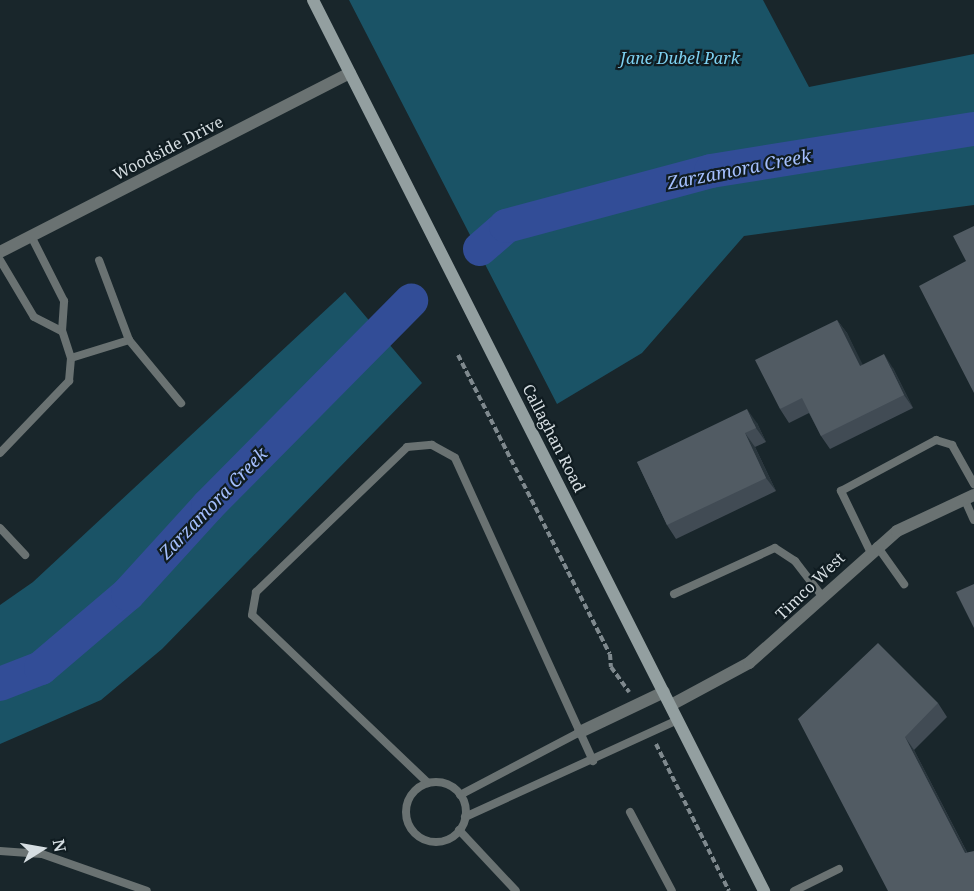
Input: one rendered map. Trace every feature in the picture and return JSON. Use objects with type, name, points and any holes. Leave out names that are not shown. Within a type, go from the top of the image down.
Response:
[{"type":"main road","name":"Callaghan Road","points":[[313,0],[764,891]]},
{"type":"street","name":"Woodside Drive","points":[[0,252],[350,73]]},
{"type":"street","name":"Timco West","points":[[671,705],[749,663],[873,549],[969,497]]},
{"type":"street","points":[[580,732],[664,692]]},
{"type":"lane","points":[[0,453],[61,395],[71,358],[62,331],[64,302],[31,236]]},
{"type":"lane","points":[[0,260],[34,317],[62,331]]},
{"type":"lane","points":[[99,260],[129,340],[181,403]]},
{"type":"lane","points":[[71,358],[129,340]]},
{"type":"lane","points":[[904,584],[873,549],[841,491],[936,440],[952,445],[974,484]]},
{"type":"lane","points":[[428,783],[407,802],[412,830],[438,842],[459,830],[465,817],[460,795],[448,784],[428,783],[252,615],[256,592],[407,447],[432,445],[455,458],[593,761]]},
{"type":"lane","points":[[969,497],[974,520]]},
{"type":"lane","points":[[0,528],[25,555]]},
{"type":"lane","points":[[674,594],[775,548],[786,552],[822,596]]},
{"type":"lane","points":[[465,817],[593,761],[678,720]]},
{"type":"lane","points":[[460,795],[580,732]]},
{"type":"lane","points":[[630,812],[672,891]]},
{"type":"lane","points":[[459,830],[516,891]]},
{"type":"lane","points":[[0,851],[42,854],[147,891]]},
{"type":"lane","points":[[794,891],[840,869]]},
{"type":"path","points":[[458,355],[610,654],[611,667],[627,688]]},
{"type":"path","points":[[655,742],[729,891]]},
{"type":"green space","name":"Jane Dubel Park","points":[[349,0],[763,0],[809,87],[974,54],[974,205],[744,236],[642,353],[557,404]]},
{"type":"green space","points":[[345,292],[422,383],[162,649],[101,700],[0,744],[0,605],[33,582]]},
{"type":"building","points":[[974,226],[974,393],[919,286],[966,261],[953,236]]},
{"type":"building","points":[[837,320],[860,366],[884,354],[904,395],[821,436],[802,398],[780,409],[755,360]]},
{"type":"building","points":[[747,409],[756,428],[745,433],[766,478],[667,525],[637,462]]},
{"type":"building","points":[[974,584],[974,628],[956,592]]},
{"type":"building","points":[[878,643],[938,703],[905,737],[965,853],[974,851],[974,891],[888,891],[798,719]]},
{"type":"waterway","name":"Zarzamora Creek","points":[[480,249],[506,226],[711,171],[974,129]]},
{"type":"waterway","name":"Zarzamora Creek","points":[[0,684],[41,668],[128,594],[208,506],[411,301]]}]
